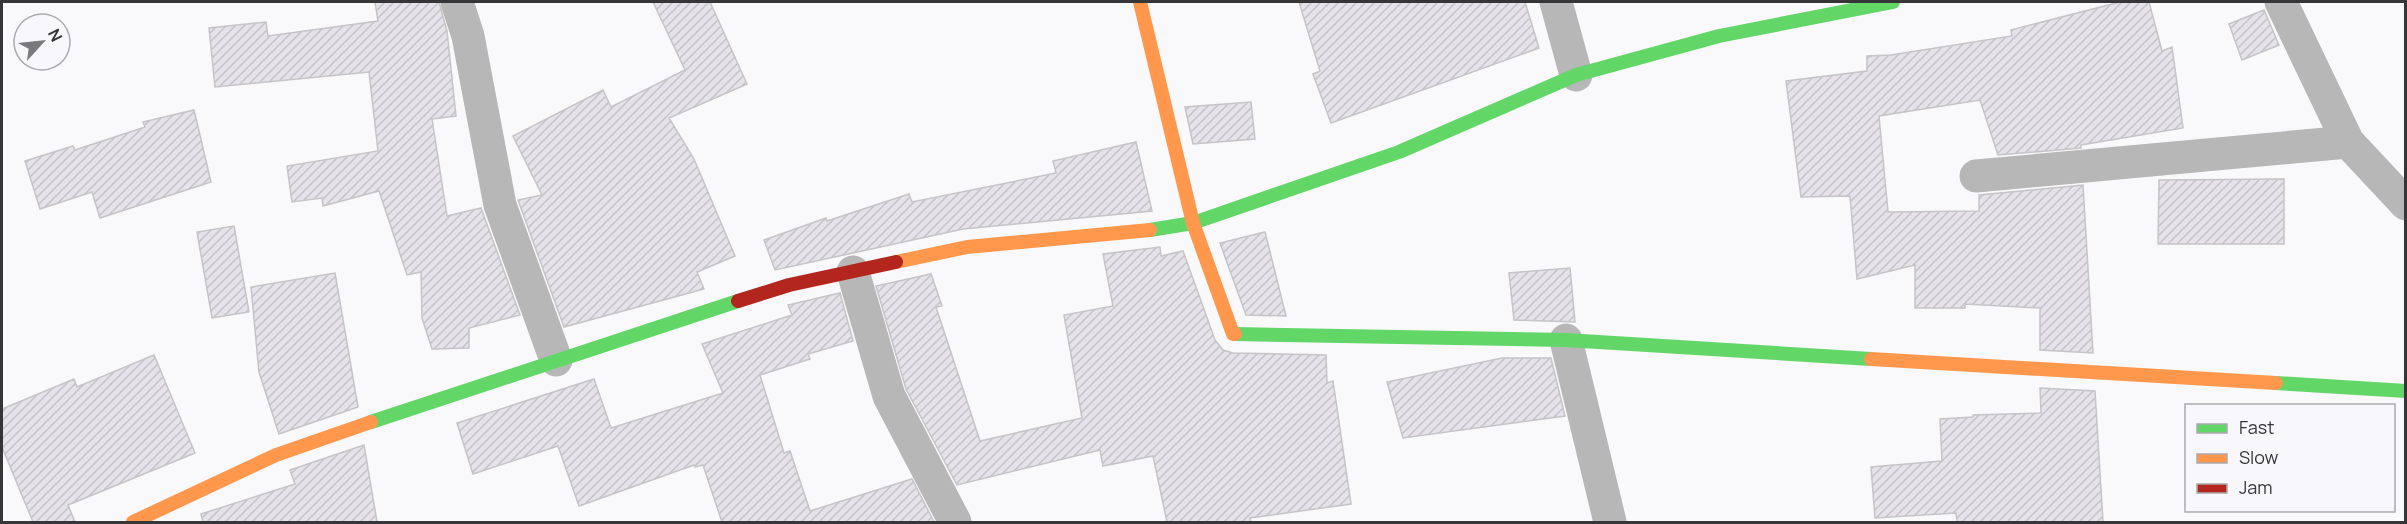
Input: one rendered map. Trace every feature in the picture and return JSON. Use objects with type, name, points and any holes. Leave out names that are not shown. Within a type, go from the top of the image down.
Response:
[{"type":"street","points":[[457,2],[468,36],[500,205],[556,360]]},
{"type":"street","points":[[1140,2],[1193,223],[1233,334],[1566,340],[2406,392]]},
{"type":"street","points":[[1556,2],[1576,75]]},
{"type":"street","points":[[133,522],[276,454],[789,285],[968,247],[1132,233],[1193,223],[1400,152],[1576,75],[1719,36],[1893,2]]},
{"type":"street","points":[[2281,2],[2348,141],[2406,204]]},
{"type":"street","points":[[1976,176],[2348,141]]},
{"type":"street","points":[[853,272],[889,396],[955,522]]},
{"type":"street","points":[[1566,340],[1610,522]]},
{"type":"building","points":[[375,2],[439,2],[447,31],[456,116],[432,119],[447,216],[481,208],[520,315],[469,328],[469,348],[432,349],[422,318],[421,272],[407,275],[379,191],[323,206],[322,198],[292,202],[287,166],[378,151],[369,72],[215,87],[209,28],[266,22],[268,36],[378,21]]},
{"type":"building","points":[[653,2],[710,2],[747,84],[669,118],[694,159],[735,256],[697,272],[704,289],[564,327],[518,200],[542,195],[513,136],[603,90],[611,107],[685,70]]},
{"type":"building","points":[[1299,2],[1525,2],[1539,48],[1331,123],[1313,74],[1320,71]]},
{"type":"building","points":[[2120,2],[2149,2],[2162,51],[2172,47],[2183,128],[2081,145],[2081,148],[1998,155],[1980,100],[1879,116],[1888,212],[1979,211],[1979,195],[2083,185],[2093,353],[2040,350],[2040,308],[1965,304],[1965,308],[1915,308],[1915,265],[1857,279],[1850,196],[1801,197],[1786,81],[1867,71],[1867,56],[1891,55],[2012,36],[2011,30]]},
{"type":"building","points":[[2264,10],[2279,45],[2242,60],[2229,24]]},
{"type":"building","points":[[1251,102],[1255,139],[1193,144],[1185,107]]},
{"type":"building","points":[[194,110],[211,182],[100,218],[92,192],[40,209],[25,161],[73,146],[75,150],[145,127],[143,122]]},
{"type":"building","points":[[1136,142],[1152,211],[963,229],[775,270],[764,240],[826,218],[827,221],[909,194],[912,202],[1056,173],[1053,161]]},
{"type":"building","points":[[2284,179],[2284,244],[2158,244],[2159,180]]},
{"type":"building","points":[[234,226],[249,312],[212,318],[197,232]]},
{"type":"building","points":[[1265,232],[1286,316],[1246,315],[1220,243]]},
{"type":"building","points":[[1160,247],[1161,256],[1183,251],[1215,340],[1223,350],[1233,353],[1326,355],[1327,383],[1333,381],[1351,504],[1250,518],[1251,522],[1167,522],[1153,456],[1103,466],[1100,450],[957,485],[906,389],[876,286],[931,274],[942,306],[936,307],[980,441],[1082,418],[1064,315],[1113,306],[1103,254]]},
{"type":"building","points":[[1570,268],[1575,322],[1514,320],[1509,273]]},
{"type":"building","points":[[335,273],[358,407],[279,434],[259,372],[251,287]]},
{"type":"building","points":[[840,293],[853,341],[808,354],[810,359],[760,375],[784,453],[790,451],[810,511],[912,479],[934,522],[722,522],[703,465],[695,467],[694,465],[579,506],[558,446],[473,474],[457,423],[594,379],[611,428],[723,393],[702,344],[792,315],[788,305]]},
{"type":"building","points":[[154,355],[195,453],[68,505],[75,522],[33,522],[2,447],[2,409],[74,379],[77,387]]},
{"type":"building","points":[[1502,358],[1551,358],[1565,416],[1403,438],[1387,382]]},
{"type":"building","points":[[2040,388],[2095,391],[2103,522],[1957,522],[1956,513],[1875,518],[1871,467],[1942,461],[1940,419],[1973,417],[1973,415],[2041,413]]},
{"type":"building","points":[[364,445],[377,522],[203,522],[201,514],[295,484],[290,470]]},
{"type":"traffic: fast","points":[[1150,230],[1193,223],[1399,152],[1576,75],[1719,36],[1893,2]]},
{"type":"traffic: fast","points":[[371,422],[738,301]]},
{"type":"traffic: fast","points":[[1235,334],[1566,340],[1871,359]]},
{"type":"traffic: fast","points":[[2276,383],[2406,391]]},
{"type":"traffic: slow","points":[[1140,2],[1193,223],[1233,334],[1235,334]]},
{"type":"traffic: slow","points":[[896,262],[967,247],[1150,230]]},
{"type":"traffic: slow","points":[[1871,359],[2276,383]]},
{"type":"traffic: slow","points":[[133,522],[276,455],[371,422]]},
{"type":"traffic: jam","points":[[738,301],[789,285],[896,262]]}]
